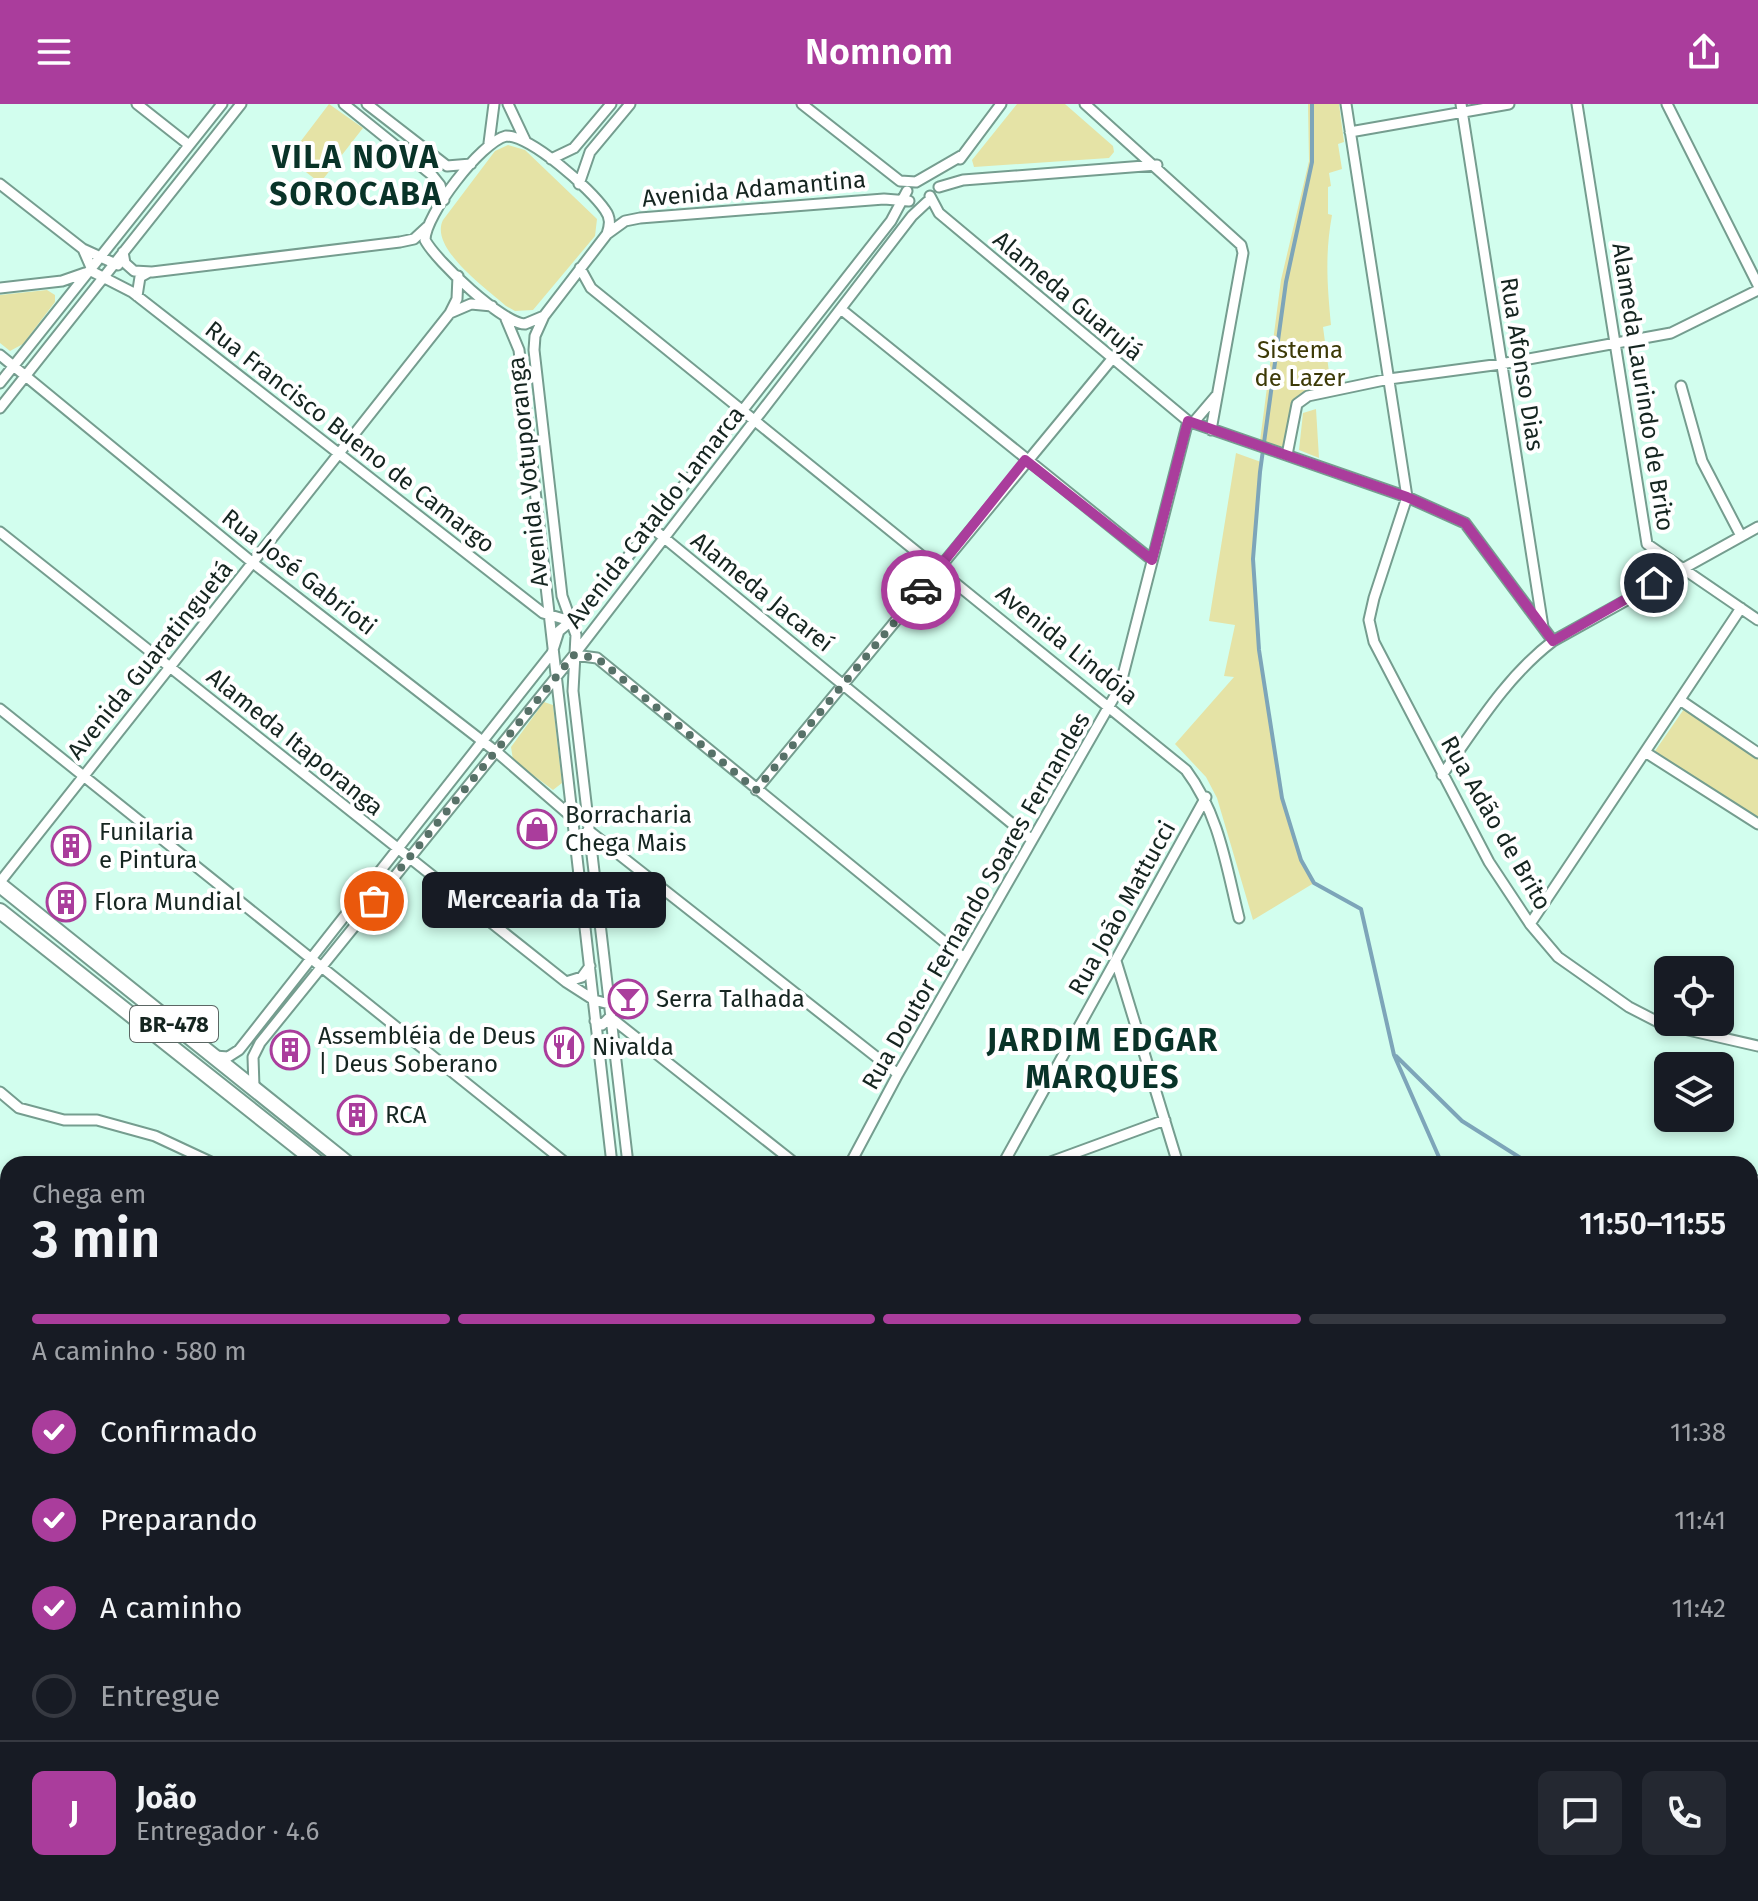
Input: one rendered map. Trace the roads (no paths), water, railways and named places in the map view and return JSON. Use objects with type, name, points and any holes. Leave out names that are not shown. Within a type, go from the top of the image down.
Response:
[{"type":"main road","name":"BR-478","points":[[0,883],[338,1156]]},
{"type":"main road","name":"BR-478","points":[[0,911],[309,1156]]},
{"type":"street","points":[[137,104],[189,145]]},
{"type":"street","points":[[0,383],[222,104]]},
{"type":"street","points":[[0,408],[241,104]]},
{"type":"street","points":[[344,104],[432,175],[440,185],[444,200]]},
{"type":"street","points":[[367,104],[447,166],[471,164]]},
{"type":"street","points":[[489,143],[494,104]]},
{"type":"street","points":[[508,104],[525,140]]},
{"type":"street","points":[[551,159],[574,148],[611,104]]},
{"type":"street","points":[[579,184],[590,152],[630,104]]},
{"type":"street","points":[[802,104],[896,179],[916,182]]},
{"type":"street","name":"Avenida Cataldo Lamarca","points":[[254,1087],[253,1057],[260,1043],[493,750],[574,655],[1001,104]]},
{"type":"street","points":[[1085,104],[1157,165],[1241,245],[1243,253],[1211,430]]},
{"type":"street","points":[[1346,104],[1407,497]]},
{"type":"street","points":[[1350,132],[1462,108],[1509,104]]},
{"type":"street","name":"Alameda Laurindo de Brito","points":[[1577,104],[1647,544],[1758,620]]},
{"type":"street","points":[[1282,454],[1301,399],[1389,379],[1501,364],[1671,333],[1758,287],[1667,104]]},
{"type":"street","name":"Rua Afonso Dias","points":[[1462,108],[1543,630]]},
{"type":"street","points":[[0,184],[83,249],[134,271],[152,272],[414,239],[427,227],[489,143],[506,136],[525,140],[551,159],[605,210],[610,222],[607,234],[544,316],[525,324],[506,319],[458,276],[430,248],[425,240],[427,227]]},
{"type":"street","points":[[1126,167],[1137,156],[1134,146]]},
{"type":"street","name":"Avenida Cataldo Lamarca","points":[[215,1056],[228,1057],[239,1050],[553,658],[559,631],[574,622],[590,605],[742,412],[916,182],[961,156]]},
{"type":"street","points":[[939,187],[963,180],[1157,165]]},
{"type":"street","name":"Alameda Guarujá","points":[[916,182],[927,185],[929,199],[939,213],[1190,422],[1407,497],[1465,523],[1553,641]]},
{"type":"street","name":"Avenida Adamantina","points":[[607,234],[625,221],[640,218],[907,197],[919,206],[929,199]]},
{"type":"street","points":[[83,249],[90,269]]},
{"type":"street","points":[[123,252],[125,263],[134,271]]},
{"type":"street","name":"Avenida Lindóia","points":[[580,268],[591,288],[754,422],[940,567],[1186,770],[1206,797],[1239,918]]},
{"type":"street","points":[[0,288],[62,281],[90,269]]},
{"type":"street","name":"Rua Francisco Bueno de Camargo","points":[[90,269],[137,296],[549,617],[574,622]]},
{"type":"street","points":[[137,296],[140,277],[152,272]]},
{"type":"street","name":"Avenida Guaratinguetá","points":[[0,883],[450,313],[457,299],[458,276]]},
{"type":"street","points":[[450,313],[471,304],[492,306]]},
{"type":"street","points":[[842,310],[1152,560]]},
{"type":"street","name":"Avenida Votuporanga","points":[[544,316],[535,336],[534,350],[565,603],[574,622],[572,679],[627,1156]]},
{"type":"street","name":"Avenida Votuporanga","points":[[506,319],[519,350],[611,1156]]},
{"type":"street","name":"Rua José Gabrioti","points":[[0,355],[253,563],[484,742],[573,818]]},
{"type":"street","points":[[756,790],[1025,460],[1112,359]]},
{"type":"street","points":[[1681,386],[1702,461],[1741,536]]},
{"type":"street","points":[[1190,422],[1218,393]]},
{"type":"street","name":"Rua Doutor Fernando Soares Fernandes","points":[[858,1156],[898,1074],[1111,706],[1122,678],[1190,422]]},
{"type":"street","name":"Rua Adão de Brito","points":[[1407,497],[1369,620],[1374,642],[1489,862],[1530,924],[1558,957],[1662,1024],[1758,1046]]},
{"type":"street","name":"Alameda Jacareí","points":[[651,527],[1032,840]]},
{"type":"street","points":[[1442,775],[1514,674],[1553,641],[1758,527]]},
{"type":"street","name":"Alameda Itaporanga","points":[[0,532],[566,982],[594,1010]]},
{"type":"street","points":[[525,599],[539,596],[546,584]]},
{"type":"street","name":"Avenida Cataldo Lamarca","points":[[565,603],[574,609],[590,605]]},
{"type":"street","points":[[1530,924],[1741,608]]},
{"type":"street","points":[[574,655],[590,654],[600,660],[964,958]]},
{"type":"street","points":[[553,658],[566,665]]},
{"type":"street","points":[[572,679],[575,668],[583,661],[600,660]]},
{"type":"street","points":[[538,698],[548,693],[558,701]]},
{"type":"street","points":[[1680,700],[1758,753]]},
{"type":"street","points":[[0,709],[323,965],[557,1156]]},
{"type":"street","points":[[1645,752],[1758,824]]},
{"type":"street","name":"Rua João Mattucci","points":[[1007,1156],[1206,797]]},
{"type":"street","points":[[588,830],[898,1074]]},
{"type":"street","points":[[592,861],[603,850],[615,852]]},
{"type":"street","points":[[1116,961],[1176,1156]]},
{"type":"street","points":[[566,982],[582,977],[590,966]]},
{"type":"street","points":[[609,1004],[594,1010],[606,1024],[610,1017],[786,1156]]},
{"type":"street","points":[[614,1047],[621,1038],[635,1037]]},
{"type":"street","points":[[0,1092],[19,1108],[64,1120],[97,1120],[140,1132],[196,1156]]},
{"type":"street","points":[[1067,1156],[1165,1120]]},
{"type":"waterway","points":[[1312,104],[1312,162],[1286,282],[1260,472],[1253,559],[1259,650],[1282,798],[1301,860],[1314,883],[1361,909],[1394,1055],[1438,1156]]},
{"type":"waterway","points":[[1396,1056],[1462,1121],[1517,1156]]},
{"type":"place","name":"Borracharia Chega Mais","points":[[537,829]]},
{"type":"place","name":"Funilaria e Pintura","points":[[71,846]]},
{"type":"place","name":"Mercearia da Tia","points":[[374,901]]},
{"type":"place","name":"Flora Mundial","points":[[66,902]]},
{"type":"place","name":"Serra Talhada","points":[[628,999]]},
{"type":"place","name":"Nivalda","points":[[564,1047]]},
{"type":"place","name":"Assembléia de Deus | Deus Soberano","points":[[290,1050]]},
{"type":"place","name":"RCA","points":[[357,1115]]},
{"type":"district","name":"VILA NOVA SOROCABA","points":[[356,176]]},
{"type":"district","name":"JARDIM EDGAR MARQUES","points":[[1103,1058]]},
{"type":"park label","name":"Sistema de Lazer","points":[[1300,364]]}]
